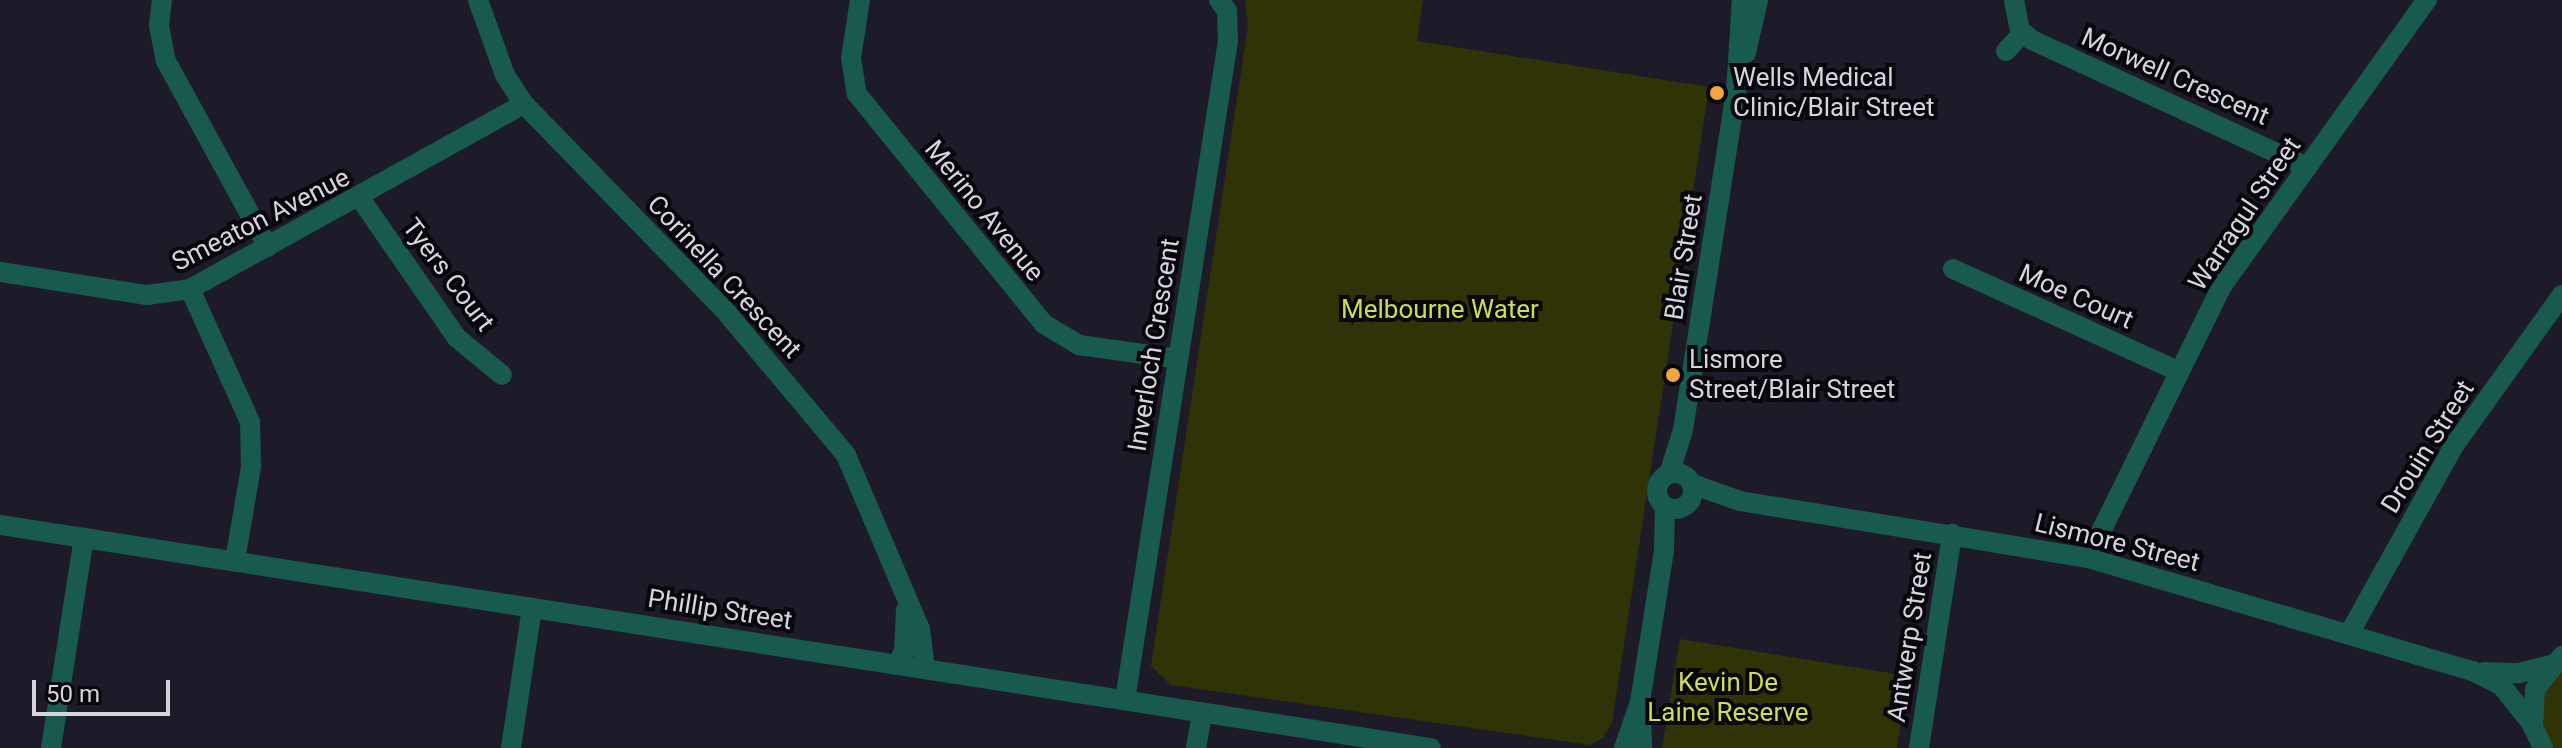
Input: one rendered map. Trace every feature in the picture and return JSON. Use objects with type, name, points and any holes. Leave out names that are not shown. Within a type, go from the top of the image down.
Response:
[{"type":"street","points":[[162,0],[159,26],[166,61],[268,247]]},
{"type":"street","name":"Corinella Crescent","points":[[478,0],[505,75],[524,104],[727,313],[846,455],[906,606],[925,643],[925,669]]},
{"type":"street","name":"Merino Avenue","points":[[860,0],[851,58],[857,94],[1044,324],[1079,345],[1178,359]]},
{"type":"street","name":"Inverloch Crescent","points":[[1125,700],[1228,41],[1227,11],[1219,0]]},
{"type":"street","name":"Blair Street","points":[[1736,92],[1742,0]]},
{"type":"street","name":"Blair Street","points":[[1624,748],[1640,702],[1664,550],[1681,492],[1683,430],[1736,92],[1758,0]]},
{"type":"street","points":[[2006,51],[2022,34],[2014,0]]},
{"type":"street","name":"Warragul Street","points":[[2088,558],[2178,371],[2233,268],[2427,0]]},
{"type":"street","name":"Morwell Crescent","points":[[2022,34],[2307,167]]},
{"type":"street","name":"Smeaton Avenue","points":[[0,272],[147,295],[190,289],[360,198],[524,104]]},
{"type":"street","name":"Tyers Court","points":[[360,198],[457,338],[502,375]]},
{"type":"street","name":"Moe Court","points":[[1953,269],[2178,371]]},
{"type":"street","points":[[190,289],[250,422],[251,467],[235,561]]},
{"type":"street","name":"Drouin Street","points":[[2349,634],[2453,447],[2562,295]]},
{"type":"street","name":"Lismore Street","points":[[1681,492],[2088,558],[2349,634],[2473,671],[2501,685],[2532,724],[2543,748]]},
{"type":"street","name":"Phillip Street","points":[[0,525],[1431,748]]},
{"type":"street","name":"Antwerp Street","points":[[1919,748],[1952,534]]},
{"type":"street","points":[[51,748],[84,538]]},
{"type":"street","name":"Corinella Crescent","points":[[897,665],[906,640],[906,606]]},
{"type":"street","points":[[511,748],[532,608]]},
{"type":"street","points":[[2532,724],[2535,689],[2557,660]]},
{"type":"street","name":"Lismore Street","points":[[2473,671],[2506,674],[2557,660]]},
{"type":"street","name":"Blair Street","points":[[1640,702],[1642,748]]},
{"type":"street","points":[[1196,748],[1202,713]]},
{"type":"green space","name":"Melbourne Water","points":[[1245,0],[1423,0],[1417,41],[1709,87],[1612,723],[1603,738],[1590,745],[1171,685],[1151,666],[1248,26]]},
{"type":"green space","name":"Kevin De Laine Reserve","points":[[1680,639],[1908,676],[1897,748],[1662,748]]},
{"type":"green space","points":[[2562,666],[2562,748],[2553,748],[2540,726],[2544,687]]},
{"type":"place","name":"Wells Medical Clinic/Blair Street","points":[[1717,93]]},
{"type":"place","name":"Lismore Street/Blair Street","points":[[1673,375]]}]
